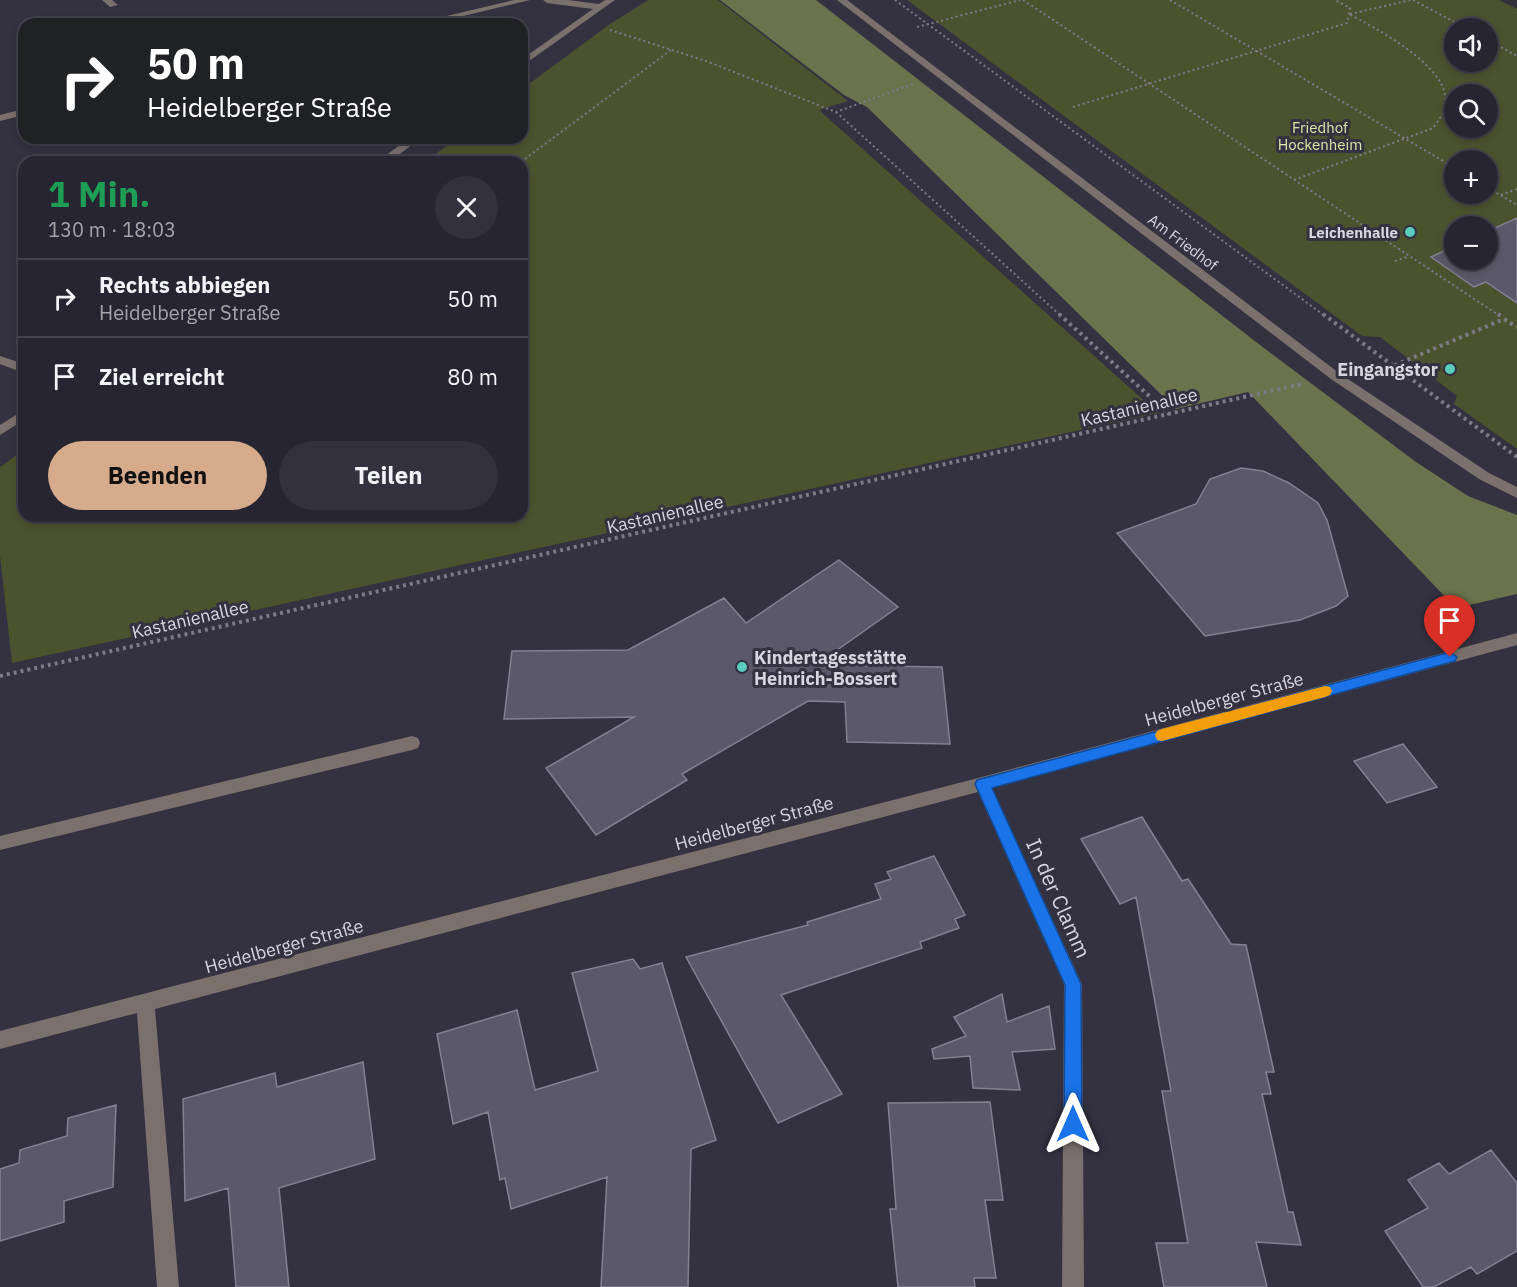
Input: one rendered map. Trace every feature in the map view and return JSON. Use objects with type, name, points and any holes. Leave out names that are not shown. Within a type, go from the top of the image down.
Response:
[{"type":"street","points":[[445,18],[526,0]]},
{"type":"street","points":[[547,0],[601,7]]},
{"type":"street","points":[[528,59],[611,0]]},
{"type":"street","name":"Am Friedhof","points":[[841,0],[1335,376],[1484,476],[1517,493]]},
{"type":"street","points":[[0,118],[18,114]]},
{"type":"street","points":[[390,156],[408,144]]},
{"type":"street","points":[[0,360],[18,367]]},
{"type":"street","points":[[0,431],[18,418]]},
{"type":"street","name":"Heidelberger Straße","points":[[0,1040],[982,784],[1517,639]]},
{"type":"street","points":[[0,843],[412,743]]},
{"type":"street","name":"In der Clamm","points":[[982,784],[1073,984],[1073,1287]]},
{"type":"street","points":[[145,1002],[168,1287]]},
{"type":"path","points":[[895,0],[1517,457]]},
{"type":"path","points":[[887,35],[1021,0],[1517,327]]},
{"type":"path","points":[[1170,0],[1444,162]]},
{"type":"path","points":[[1073,107],[1347,23],[1350,8],[1335,0]]},
{"type":"path","points":[[1349,14],[1412,0],[1447,18]]},
{"type":"path","points":[[1294,180],[1433,128],[1445,111],[1443,86],[1419,59],[1370,24],[1349,14]]},
{"type":"path","points":[[608,30],[706,61],[836,112],[1169,415]]},
{"type":"path","points":[[1498,46],[1517,56]]},
{"type":"path","points":[[528,157],[672,50]]},
{"type":"path","points":[[836,112],[939,75]]},
{"type":"path","points":[[1501,195],[1517,189]]},
{"type":"path","points":[[1498,193],[1517,205]]},
{"type":"path","points":[[1395,261],[1409,256]]},
{"type":"path","points":[[1394,366],[1504,319]]},
{"type":"path","name":"Kastanienallee","points":[[0,676],[1335,376]]},
{"type":"green space","points":[[648,0],[718,0],[848,101],[819,110],[1158,413],[12,663],[0,556],[0,467],[18,454],[18,522],[528,522],[528,156],[433,156],[449,144],[528,144],[528,85],[610,24]]},
{"type":"green space","points":[[720,0],[816,0],[1260,345],[1416,462],[1468,496],[1517,515],[1517,594],[1456,608],[1248,392],[1176,409],[867,107],[844,95]]},
{"type":"green space","name":"Friedhof Hockenheim","points":[[907,0],[1499,0],[1517,9],[1517,449],[1454,404],[1457,396],[1380,337],[1362,336]]},
{"type":"building","points":[[1517,218],[1517,303],[1486,282],[1474,287],[1450,270],[1498,270],[1498,227]]},
{"type":"building","points":[[1444,251],[1444,266],[1431,257]]},
{"type":"building","points":[[1241,468],[1263,471],[1289,483],[1318,503],[1327,520],[1348,596],[1336,606],[1300,620],[1205,636],[1117,533],[1196,504],[1210,479]]},
{"type":"building","points":[[839,560],[898,607],[816,665],[942,667],[950,744],[847,742],[845,702],[808,701],[682,774],[687,780],[596,835],[546,768],[634,717],[504,719],[512,651],[628,650],[724,598],[746,623]]},
{"type":"building","points":[[1403,744],[1437,787],[1387,803],[1354,761]]},
{"type":"building","points":[[1142,817],[1182,881],[1188,879],[1231,944],[1246,945],[1274,1072],[1266,1072],[1271,1094],[1262,1094],[1288,1212],[1293,1212],[1301,1245],[1256,1242],[1267,1287],[1164,1287],[1156,1243],[1188,1243],[1162,1091],[1171,1091],[1136,897],[1120,904],[1081,839]]},
{"type":"building","points":[[934,856],[965,915],[955,919],[959,928],[920,942],[922,948],[781,995],[842,1094],[778,1123],[686,957],[808,925],[807,922],[881,899],[875,884],[891,879],[887,872]]},
{"type":"building","points":[[633,959],[640,969],[662,963],[716,1140],[691,1149],[688,1287],[601,1287],[607,1177],[511,1209],[505,1178],[500,1180],[488,1112],[453,1124],[437,1034],[517,1010],[535,1090],[598,1071],[572,973]]},
{"type":"building","points":[[1002,994],[1007,1022],[1049,1006],[1055,1049],[1012,1052],[1020,1090],[973,1088],[970,1056],[934,1059],[932,1049],[966,1036],[954,1017]]},
{"type":"building","points":[[363,1062],[375,1159],[279,1188],[289,1287],[236,1287],[228,1188],[185,1201],[183,1099],[275,1073],[277,1087]]},
{"type":"building","points":[[990,1102],[1003,1200],[985,1200],[996,1278],[974,1278],[975,1287],[898,1287],[890,1209],[896,1209],[888,1103]]},
{"type":"building","points":[[116,1105],[113,1187],[64,1201],[64,1222],[0,1241],[0,1169],[19,1163],[20,1150],[67,1136],[68,1118]]},
{"type":"building","points":[[1491,1150],[1517,1183],[1517,1251],[1477,1274],[1471,1267],[1434,1287],[1423,1287],[1385,1231],[1428,1208],[1408,1180],[1439,1163],[1449,1174]]},
{"type":"slow traffic","points":[[1162,735],[1325,691]]},
{"type":"place","name":"Leichenhalle","points":[[1410,232]]},
{"type":"place","name":"Eingangstor","points":[[1450,369]]},
{"type":"place","name":"Kindertagesstätte Heinrich-Bossert","points":[[742,667]]},
{"type":"route","points":[[1073,1124],[1073,984],[982,784],[1450,657]]}]
